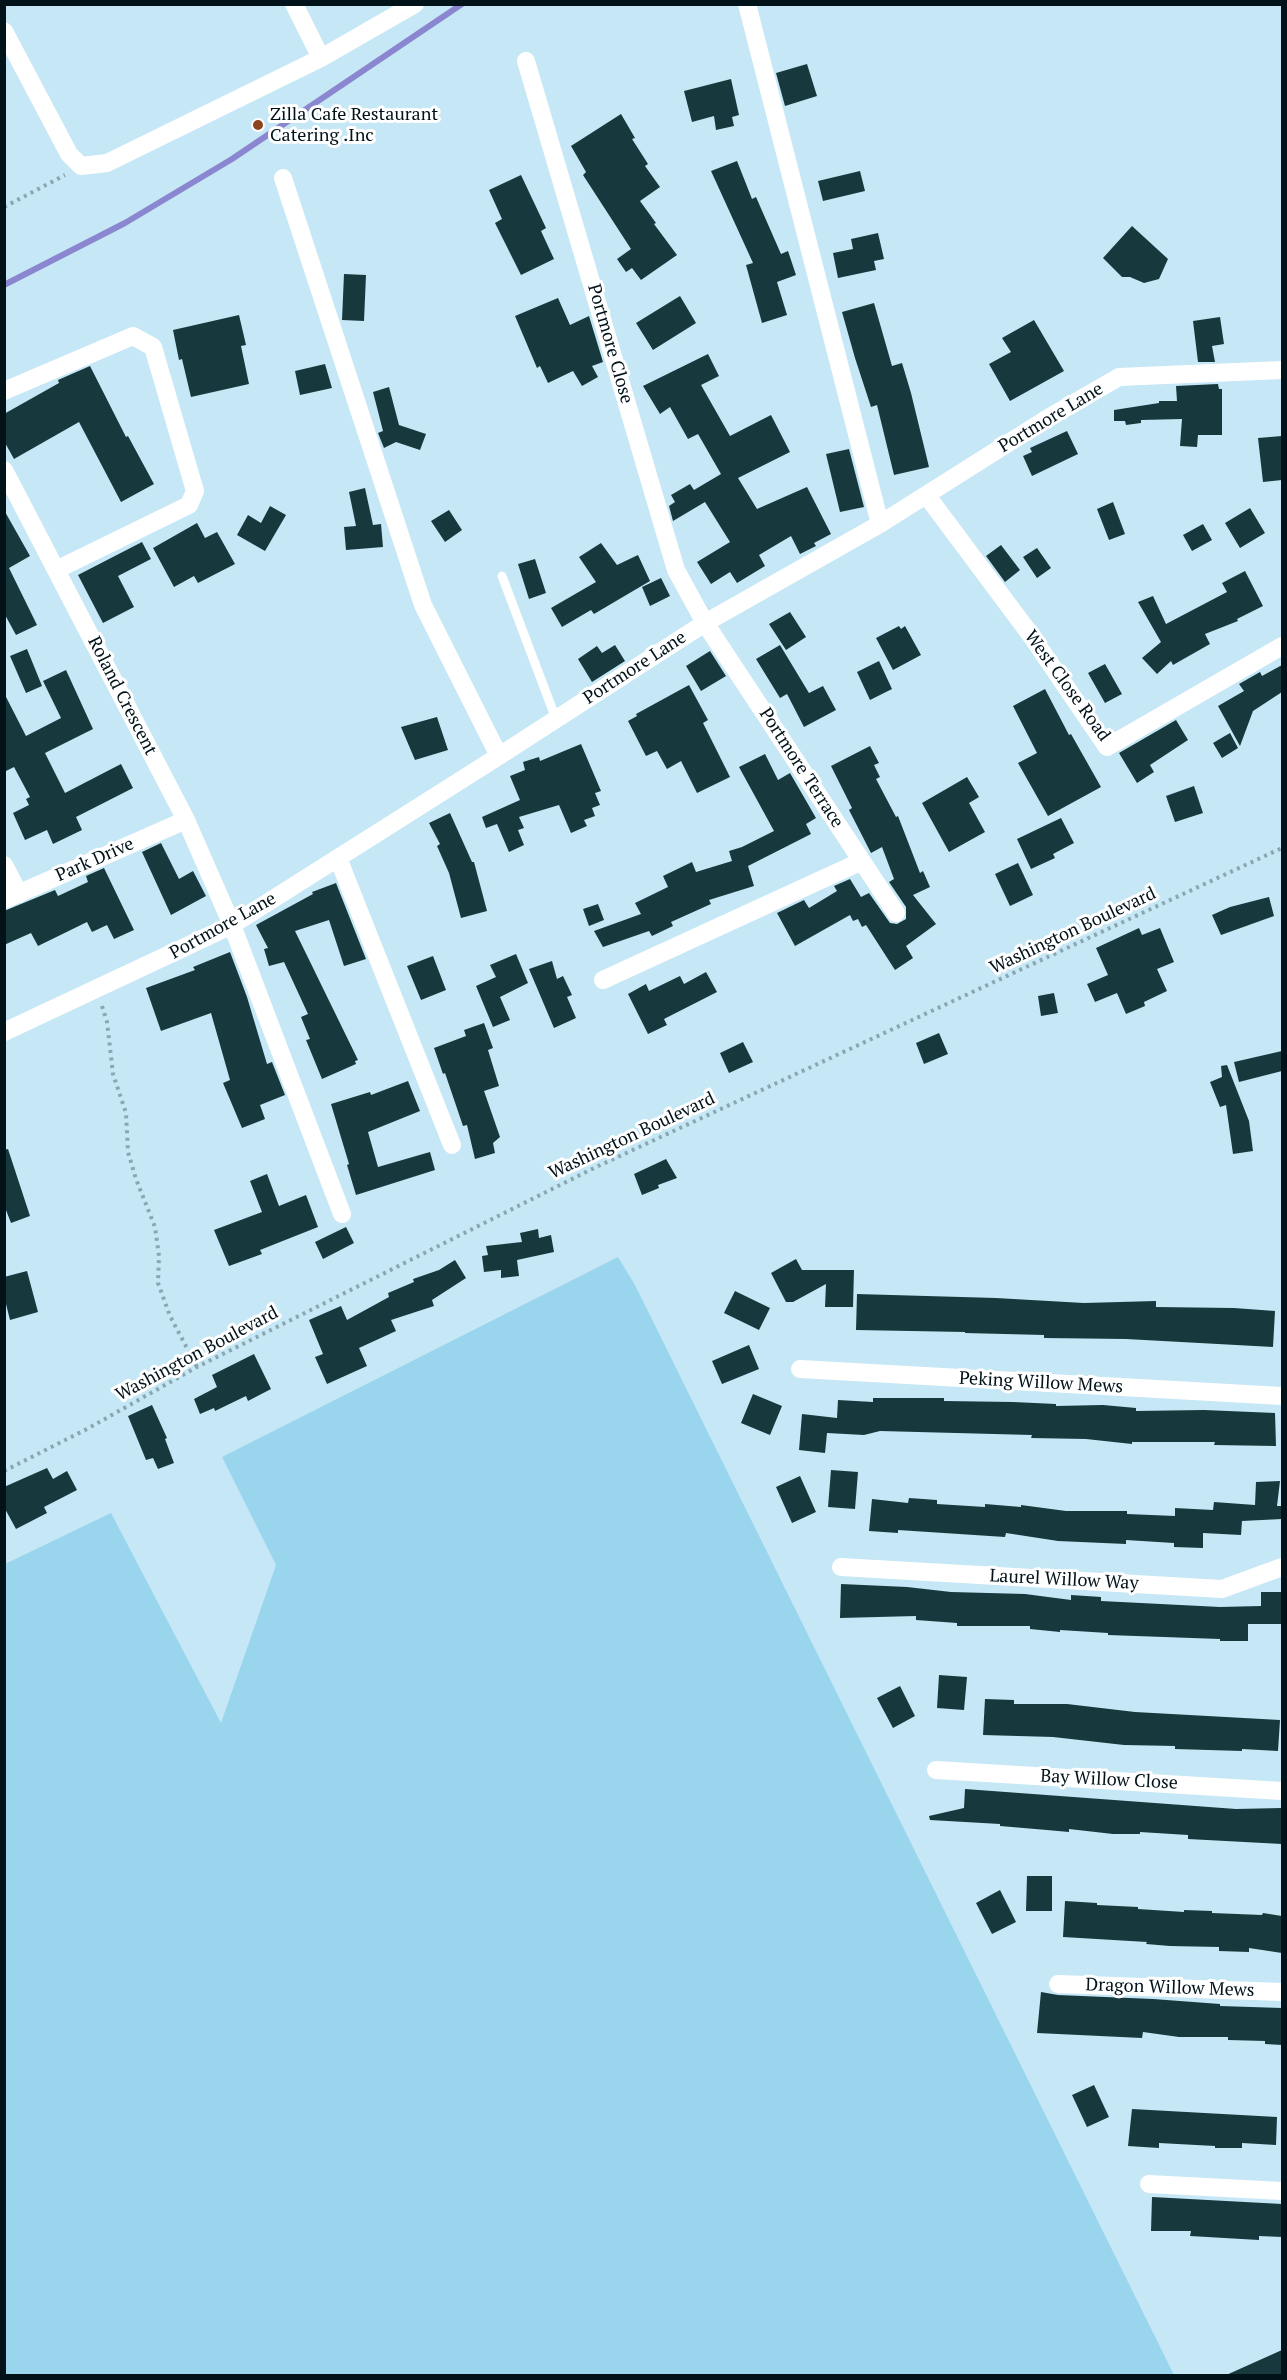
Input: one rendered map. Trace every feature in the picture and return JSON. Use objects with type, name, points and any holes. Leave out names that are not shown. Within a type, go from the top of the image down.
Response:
[{"type":"street","points":[[294,4],[321,58]]},
{"type":"street","points":[[4,31],[69,154],[81,166],[107,163],[321,58],[415,4]]},
{"type":"street","points":[[747,4],[880,524]]},
{"type":"street","name":"Portmore Close","points":[[526,61],[676,570],[705,623]]},
{"type":"street","points":[[283,178],[423,605],[499,756]]},
{"type":"street","points":[[4,391],[133,336],[153,347],[195,491],[189,505],[56,570]]},
{"type":"street","name":"Portmore Lane","points":[[4,1032],[232,925],[705,623],[880,524],[1048,418],[1119,377],[1282,370]]},
{"type":"street","name":"Roland Crescent","points":[[4,470],[186,820],[232,925],[342,1214]]},
{"type":"street","name":"West Close Road","points":[[927,496],[1030,634],[1107,747],[1282,646]]},
{"type":"street","name":"Portmore Terrace","points":[[705,623],[896,913]]},
{"type":"street","name":"Park Drive","points":[[12,897],[186,820]]},
{"type":"street","points":[[338,858],[452,1145]]},
{"type":"street","points":[[603,980],[862,861]]},
{"type":"street","points":[[4,865],[12,897]]},
{"type":"street","name":"Peking Willow Mews","points":[[800,1369],[1282,1396]]},
{"type":"street","name":"Laurel Willow Way","points":[[841,1567],[1222,1589],[1282,1567]]},
{"type":"street","name":"Bay Willow Close","points":[[936,1770],[1282,1791]]},
{"type":"street","name":"Dragon Willow Mews","points":[[1058,1984],[1282,1992]]},
{"type":"street","points":[[1149,2184],[1282,2191]]},
{"type":"lane","points":[[502,576],[556,719]]},
{"type":"path","points":[[4,207],[81,166]]},
{"type":"path","name":"Washington Boulevard","points":[[4,1471],[87,1430],[197,1367],[594,1168],[1282,848]]},
{"type":"path","points":[[96,988],[107,1022],[113,1074],[126,1113],[128,1152],[155,1227],[159,1256],[159,1283],[170,1316],[197,1367]]},
{"type":"shaded area","points":[[618,1257],[635,1285],[1174,2375],[5,2375],[5,1564],[111,1513],[221,1723],[276,1565],[222,1457]]},
{"type":"building","points":[[807,64],[817,96],[785,106],[776,73]]},
{"type":"building","points":[[731,79],[739,115],[732,117],[734,126],[716,130],[714,116],[692,122],[684,91]]},
{"type":"building","points":[[621,114],[635,138],[632,139],[648,164],[645,166],[660,187],[640,201],[677,255],[641,280],[632,268],[626,272],[617,259],[631,249],[583,175],[586,172],[571,146]]},
{"type":"building","points":[[737,161],[752,199],[756,197],[781,254],[788,251],[796,275],[777,282],[787,315],[762,323],[746,265],[753,263],[711,171]]},
{"type":"building","points":[[860,171],[865,191],[823,201],[818,181]]},
{"type":"building","points":[[521,175],[546,228],[541,231],[554,259],[521,275],[495,223],[502,219],[489,190]]},
{"type":"building","points":[[1132,226],[1168,259],[1159,279],[1144,283],[1130,277],[1122,277],[1103,258]]},
{"type":"building","points":[[878,233],[884,259],[874,261],[876,270],[838,278],[833,253],[853,249],[851,239]]},
{"type":"building","points":[[344,274],[366,275],[364,321],[342,320]]},
{"type":"building","points":[[680,296],[696,323],[653,350],[636,323]]},
{"type":"building","points":[[558,298],[570,325],[589,316],[603,362],[592,366],[598,377],[582,386],[573,371],[548,383],[540,366],[537,368],[515,316]]},
{"type":"building","points":[[874,303],[892,366],[902,363],[929,467],[894,475],[877,405],[871,407],[842,312]]},
{"type":"building","points":[[239,315],[246,345],[241,346],[249,384],[191,397],[182,359],[179,360],[173,330]]},
{"type":"building","points":[[1220,317],[1224,344],[1212,346],[1215,362],[1198,362],[1193,321]]},
{"type":"building","points":[[1034,320],[1064,371],[1010,401],[989,364],[1011,352],[1002,338]]},
{"type":"building","points":[[708,354],[719,376],[701,385],[730,436],[771,415],[790,452],[738,478],[757,509],[807,487],[831,534],[814,543],[816,546],[800,554],[791,536],[759,555],[765,566],[737,583],[730,572],[711,584],[697,562],[730,542],[705,502],[673,521],[669,506],[675,502],[671,495],[690,484],[694,490],[721,474],[698,434],[688,439],[670,407],[660,414],[643,386]]},
{"type":"building","points":[[325,364],[332,388],[300,395],[295,371]]},
{"type":"building","points":[[90,366],[126,437],[128,436],[154,484],[121,502],[79,422],[14,459],[4,441],[4,414],[59,383],[58,380]]},
{"type":"building","points":[[1218,384],[1219,389],[1222,389],[1222,435],[1198,435],[1197,447],[1180,446],[1182,419],[1141,420],[1141,423],[1126,425],[1125,421],[1114,421],[1114,410],[1159,403],[1159,401],[1177,401],[1176,386]]},
{"type":"building","points":[[389,387],[399,425],[426,434],[420,450],[396,442],[384,448],[378,433],[383,431],[373,392]]},
{"type":"building","points":[[1067,431],[1078,454],[1032,476],[1023,456],[1032,452],[1030,448]]},
{"type":"building","points":[[1282,436],[1282,480],[1263,482],[1258,438]]},
{"type":"building","points":[[849,449],[864,507],[840,512],[826,454]]},
{"type":"building","points":[[365,488],[373,525],[381,524],[383,547],[346,550],[344,527],[356,526],[349,492]]},
{"type":"building","points":[[1113,502],[1125,534],[1109,540],[1097,509]]},
{"type":"building","points":[[270,506],[286,515],[265,551],[237,535],[248,515],[261,523]]},
{"type":"building","points":[[1250,508],[1265,533],[1240,548],[1225,523]]},
{"type":"building","points":[[4,510],[30,556],[9,568],[37,625],[16,635],[4,613]]},
{"type":"building","points":[[449,510],[462,530],[445,542],[431,521]]},
{"type":"building","points":[[197,523],[205,538],[217,532],[235,564],[198,583],[194,576],[174,587],[153,548]]},
{"type":"building","points":[[1203,524],[1212,540],[1192,551],[1183,535]]},
{"type":"building","points":[[142,542],[151,559],[118,576],[134,607],[103,623],[78,575]]},
{"type":"building","points":[[601,543],[617,565],[638,555],[650,581],[594,614],[591,610],[562,627],[551,608],[596,582],[579,557]]},
{"type":"building","points":[[1001,545],[1020,570],[1005,582],[986,556]]},
{"type":"building","points":[[1037,548],[1051,568],[1037,578],[1023,557]]},
{"type":"building","points":[[535,559],[546,593],[529,599],[518,564]]},
{"type":"building","points":[[1245,571],[1263,606],[1237,619],[1238,621],[1205,634],[1210,644],[1173,665],[1171,661],[1157,674],[1142,658],[1161,642],[1138,602],[1153,596],[1166,624],[1227,592],[1222,583]]},
{"type":"building","points":[[661,578],[670,596],[650,606],[642,587]]},
{"type":"building","points":[[790,612],[806,637],[786,650],[769,624]]},
{"type":"building","points":[[899,626],[901,629],[905,626],[921,655],[893,670],[876,638]]},
{"type":"building","points":[[615,645],[625,661],[592,682],[578,659],[597,646],[602,653]]},
{"type":"building","points":[[780,645],[809,693],[823,686],[836,710],[804,727],[787,694],[780,698],[756,659]]},
{"type":"building","points":[[27,649],[42,686],[26,693],[10,656]]},
{"type":"building","points":[[710,651],[726,676],[701,691],[686,666]]},
{"type":"building","points":[[879,661],[892,689],[870,700],[857,672]]},
{"type":"building","points":[[1105,664],[1122,694],[1105,703],[1088,673]]},
{"type":"building","points":[[1282,665],[1282,692],[1253,711],[1240,746],[1218,706],[1244,691],[1239,684],[1260,672],[1262,676]]},
{"type":"building","points":[[66,670],[93,729],[45,753],[65,793],[121,764],[133,788],[76,817],[82,830],[53,844],[47,830],[25,840],[13,813],[29,805],[26,799],[30,797],[14,767],[4,772],[4,693],[26,736],[61,718],[43,681]]},
{"type":"building","points":[[689,685],[708,720],[703,723],[730,777],[697,793],[681,761],[667,769],[657,751],[646,756],[628,721],[637,716],[636,714]]},
{"type":"building","points":[[1045,689],[1069,735],[1071,734],[1101,787],[1048,816],[1018,763],[1037,753],[1013,706]]},
{"type":"building","points":[[437,717],[448,750],[415,760],[401,727]]},
{"type":"building","points":[[1176,720],[1188,740],[1150,765],[1154,772],[1137,783],[1119,753]]},
{"type":"building","points":[[1230,733],[1238,748],[1222,758],[1213,743]]},
{"type":"building","points":[[581,744],[601,791],[595,793],[600,805],[592,808],[595,816],[584,820],[587,826],[571,833],[559,805],[519,817],[524,828],[518,830],[524,845],[509,852],[497,824],[486,828],[482,817],[520,800],[510,776],[525,770],[523,762],[539,757],[540,761]]},
{"type":"building","points":[[870,746],[879,763],[874,765],[880,777],[876,779],[896,817],[898,816],[920,873],[923,871],[930,887],[913,895],[936,924],[906,946],[913,958],[895,970],[866,925],[862,927],[858,919],[853,921],[850,915],[795,946],[777,913],[804,900],[809,908],[837,891],[834,886],[850,879],[861,897],[869,893],[890,923],[897,924],[906,919],[906,907],[889,882],[894,879],[882,847],[871,853],[849,810],[852,808],[831,766]]},
{"type":"building","points":[[765,754],[778,780],[790,773],[816,818],[806,824],[811,834],[748,866],[754,886],[709,900],[711,904],[671,922],[673,926],[652,936],[649,931],[603,947],[594,931],[641,914],[635,903],[668,887],[663,876],[692,862],[696,872],[732,861],[729,851],[774,831],[739,767]]},
{"type":"building","points":[[967,777],[979,797],[969,803],[985,832],[949,852],[922,803]]},
{"type":"building","points":[[1194,786],[1203,813],[1175,822],[1166,796]]},
{"type":"building","points":[[450,813],[474,862],[487,911],[461,918],[449,873],[437,846],[440,844],[429,823]]},
{"type":"building","points":[[1061,818],[1074,843],[1053,854],[1055,858],[1031,869],[1017,839]]},
{"type":"building","points":[[161,843],[179,879],[193,871],[206,896],[171,915],[142,852]]},
{"type":"building","points":[[1018,863],[1033,895],[1010,906],[995,874]]},
{"type":"building","points":[[104,868],[134,930],[114,939],[107,925],[92,932],[87,922],[38,946],[31,933],[4,945],[4,911],[55,890],[58,896],[88,882],[86,876]]},
{"type":"building","points":[[336,883],[366,959],[344,966],[329,920],[295,931],[358,1060],[355,1061],[356,1064],[322,1079],[306,1040],[310,1039],[301,1017],[308,1014],[284,962],[269,966],[264,949],[268,948],[256,925],[313,894],[312,892]]},
{"type":"building","points":[[1269,897],[1274,916],[1221,935],[1212,915],[1230,907]]},
{"type":"building","points":[[598,904],[604,920],[589,926],[583,909]]},
{"type":"building","points":[[1139,928],[1142,935],[1160,928],[1174,962],[1157,969],[1167,991],[1144,1002],[1145,1006],[1126,1014],[1117,993],[1095,1002],[1087,984],[1108,975],[1096,948]]},
{"type":"building","points":[[230,952],[247,997],[267,1064],[272,1062],[285,1095],[260,1105],[265,1119],[242,1128],[223,1083],[230,1080],[211,1013],[161,1031],[146,988],[195,970],[193,967]]},
{"type":"building","points":[[516,954],[528,983],[500,997],[510,1020],[493,1027],[476,986],[496,977],[490,965]]},
{"type":"building","points":[[433,956],[446,990],[421,1000],[407,966]]},
{"type":"building","points":[[552,961],[557,979],[563,976],[572,995],[567,997],[576,1018],[554,1028],[529,969]]},
{"type":"building","points":[[706,972],[717,992],[664,1019],[667,1025],[648,1034],[628,994],[646,984],[649,991],[680,976],[684,984]]},
{"type":"building","points":[[1054,993],[1058,1013],[1041,1016],[1038,996]]},
{"type":"building","points":[[484,1023],[493,1048],[488,1050],[499,1086],[484,1091],[500,1137],[493,1143],[495,1153],[475,1159],[467,1125],[463,1126],[434,1048],[466,1036],[464,1030]]},
{"type":"building","points":[[939,1033],[948,1054],[924,1064],[916,1043]]},
{"type":"building","points":[[743,1042],[753,1062],[729,1073],[720,1053]]},
{"type":"building","points":[[1282,1051],[1282,1071],[1239,1082],[1234,1062]]},
{"type":"building","points":[[1227,1065],[1249,1121],[1253,1151],[1233,1154],[1226,1105],[1220,1107],[1210,1082],[1222,1077],[1221,1066]]},
{"type":"building","points":[[408,1081],[420,1111],[368,1132],[378,1167],[430,1152],[435,1170],[356,1195],[331,1104],[370,1092],[371,1095]]},
{"type":"building","points":[[8,1149],[30,1216],[11,1223],[4,1205],[4,1150]]},
{"type":"building","points":[[666,1159],[677,1178],[658,1185],[659,1188],[642,1195],[634,1174]]},
{"type":"building","points":[[267,1174],[279,1206],[306,1195],[318,1227],[260,1250],[262,1254],[229,1266],[214,1230],[262,1212],[250,1181]]},
{"type":"building","points":[[346,1227],[354,1243],[323,1259],[315,1242]]},
{"type":"building","points":[[538,1229],[539,1238],[551,1235],[554,1252],[517,1260],[519,1276],[501,1278],[501,1270],[484,1272],[482,1256],[488,1255],[486,1246],[522,1242],[520,1233]]},
{"type":"building","points":[[796,1259],[802,1270],[854,1270],[853,1307],[825,1307],[826,1284],[793,1302],[786,1302],[771,1273]]},
{"type":"building","points":[[455,1260],[466,1278],[432,1300],[434,1306],[391,1320],[396,1331],[359,1348],[367,1366],[327,1384],[315,1357],[323,1354],[309,1320],[341,1306],[347,1320],[389,1297],[388,1293],[414,1282],[413,1279],[439,1270]]},
{"type":"building","points":[[27,1271],[38,1312],[10,1320],[4,1296],[4,1277]]},
{"type":"building","points":[[735,1291],[770,1308],[759,1330],[724,1313]]},
{"type":"building","points":[[857,1294],[1084,1303],[1156,1301],[1156,1307],[1275,1311],[1273,1347],[1126,1339],[1044,1338],[1044,1335],[856,1330]]},
{"type":"building","points":[[749,1345],[759,1369],[722,1384],[712,1361]]},
{"type":"building","points":[[254,1354],[271,1389],[248,1401],[246,1396],[215,1411],[214,1408],[200,1414],[194,1399],[217,1387],[212,1375]]},
{"type":"building","points":[[753,1394],[782,1406],[770,1435],[741,1423]]},
{"type":"building","points":[[873,1398],[944,1398],[944,1401],[1013,1402],[1056,1404],[1056,1406],[1103,1405],[1136,1408],[1136,1411],[1204,1410],[1275,1413],[1276,1446],[1214,1445],[1215,1442],[1132,1442],[1132,1444],[1086,1439],[1031,1438],[1032,1435],[880,1431],[864,1435],[827,1433],[825,1453],[799,1450],[802,1414],[837,1418],[838,1400],[873,1402]]},
{"type":"building","points":[[152,1405],[167,1438],[165,1439],[174,1463],[158,1469],[153,1458],[146,1460],[128,1416]]},
{"type":"building","points":[[47,1468],[53,1479],[67,1471],[77,1490],[44,1507],[47,1513],[16,1529],[4,1507],[4,1487]]},
{"type":"building","points":[[831,1470],[858,1472],[855,1509],[828,1507]]},
{"type":"building","points":[[800,1476],[816,1512],[792,1523],[776,1487]]},
{"type":"building","points":[[1280,1481],[1277,1506],[1282,1506],[1282,1519],[1242,1521],[1241,1535],[1203,1533],[1203,1548],[1174,1547],[1174,1543],[1126,1540],[1126,1544],[1058,1541],[1006,1533],[1005,1537],[898,1530],[898,1533],[869,1531],[872,1499],[908,1503],[909,1498],[937,1500],[937,1504],[985,1507],[985,1504],[1021,1507],[1021,1505],[1066,1511],[1127,1511],[1127,1514],[1175,1516],[1175,1508],[1213,1510],[1214,1502],[1255,1505],[1256,1482]]},
{"type":"building","points":[[841,1584],[951,1592],[1025,1594],[1071,1600],[1071,1595],[1101,1597],[1101,1601],[1220,1607],[1261,1606],[1261,1592],[1282,1592],[1282,1624],[1248,1624],[1248,1641],[1220,1641],[1220,1639],[1108,1635],[1108,1633],[1060,1630],[1060,1632],[1030,1629],[1030,1626],[957,1626],[957,1623],[916,1620],[916,1616],[840,1618]]},
{"type":"building","points":[[939,1675],[967,1677],[964,1710],[937,1708]]},
{"type":"building","points":[[900,1686],[915,1716],[893,1728],[877,1698]]},
{"type":"building","points":[[985,1699],[1014,1700],[1014,1704],[1067,1704],[1135,1712],[1280,1720],[1278,1751],[1175,1749],[1175,1746],[1124,1745],[1053,1737],[983,1735]]},
{"type":"building","points":[[965,1789],[1236,1809],[1282,1808],[1282,1844],[1188,1839],[1188,1835],[1140,1832],[1140,1834],[1113,1834],[1069,1829],[1069,1832],[1000,1826],[1000,1824],[930,1820],[929,1816],[964,1808]]},
{"type":"building","points":[[1027,1876],[1052,1876],[1052,1911],[1026,1911]]},
{"type":"building","points":[[1000,1890],[1016,1922],[992,1934],[976,1903]]},
{"type":"building","points":[[1065,1901],[1138,1907],[1138,1909],[1262,1915],[1263,1913],[1282,1916],[1282,1953],[1249,1948],[1249,1952],[1219,1951],[1219,1947],[1170,1946],[1146,1944],[1147,1942],[1063,1937]]},
{"type":"building","points":[[1041,1992],[1058,1995],[1220,2004],[1220,2006],[1282,2008],[1282,2045],[1265,2044],[1265,2041],[1228,2040],[1228,2037],[1179,2037],[1143,2032],[1142,2038],[1037,2033]]},
{"type":"building","points":[[1094,2085],[1109,2117],[1087,2127],[1072,2095]]},
{"type":"building","points":[[1132,2109],[1277,2117],[1276,2145],[1242,2143],[1242,2148],[1215,2148],[1215,2146],[1159,2143],[1159,2148],[1128,2146]]},
{"type":"building","points":[[1152,2197],[1282,2204],[1282,2237],[1259,2236],[1259,2240],[1190,2236],[1191,2231],[1151,2231]]},
{"type":"building","points":[[1282,2350],[1282,2376],[1224,2376]]},
{"type":"waterway","points":[[4,285],[125,223],[232,159],[462,4]]},
{"type":"place","name":"Zilla Cafe Restaurant Catering .Inc","points":[[258,125]]}]
